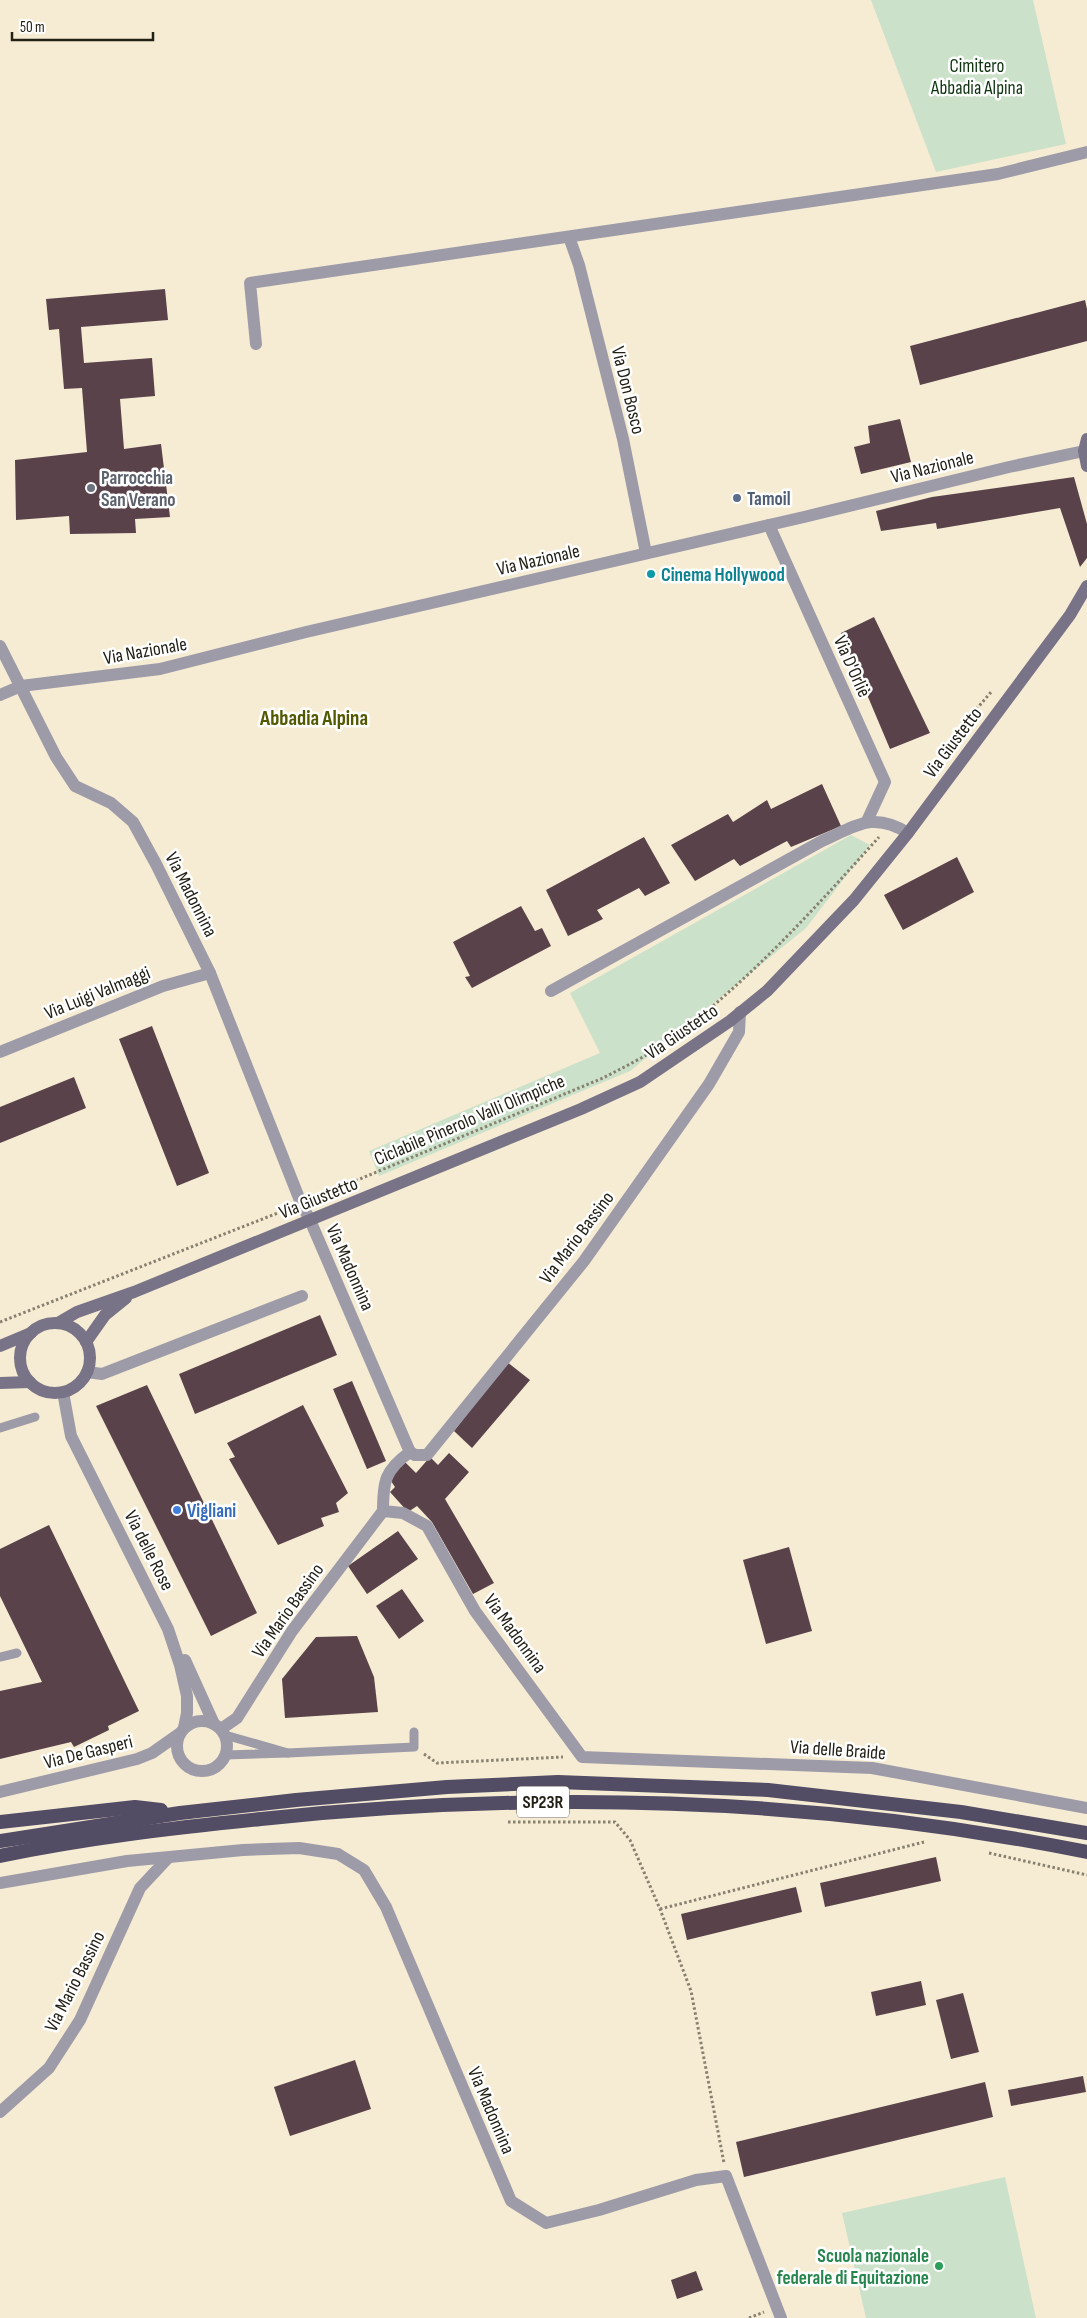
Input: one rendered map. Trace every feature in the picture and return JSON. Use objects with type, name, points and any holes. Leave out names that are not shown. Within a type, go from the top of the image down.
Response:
[{"type":"highway","name":"SP23R","points":[[0,1841],[180,1812],[447,1787],[558,1782],[768,1790],[961,1812],[1087,1833]]},
{"type":"highway","name":"SP23R","points":[[0,1856],[149,1830],[320,1812],[445,1804],[565,1801],[695,1804],[780,1810],[956,1829],[1087,1852]]},
{"type":"highway","points":[[0,1822],[135,1807],[180,1812]]},
{"type":"main road","name":"Via Nazionale","points":[[1086,445],[1087,466]]},
{"type":"main road","name":"Via Giustetto","points":[[58,1323],[77,1312],[134,1292],[581,1109],[640,1082],[740,1012],[767,991],[854,900],[908,833],[1070,615],[1087,586]]},
{"type":"main road","name":"Via Giustetto","points":[[86,1342],[105,1315],[134,1292]]},
{"type":"main road","points":[[58,1323],[70,1326],[79,1333],[86,1342],[90,1362],[87,1372],[81,1381],[63,1392],[51,1393],[40,1389],[30,1382],[21,1363],[24,1342],[31,1334],[39,1327],[58,1323]]},
{"type":"main road","points":[[0,1346],[31,1334]]},
{"type":"main road","points":[[0,1384],[30,1382]]},
{"type":"street","points":[[256,344],[250,284],[998,174],[1087,152]]},
{"type":"street","name":"Via Don Bosco","points":[[569,237],[579,265],[623,439],[646,554]]},
{"type":"street","name":"Via Nazionale","points":[[0,695],[20,686],[160,669],[306,632],[646,554],[1009,467],[1086,445]]},
{"type":"street","name":"Via D'Orliè","points":[[768,525],[885,782],[867,821]]},
{"type":"street","name":"Via Madonnina","points":[[0,646],[56,758],[75,786],[111,803],[133,822],[210,973],[301,1203],[410,1452]]},
{"type":"street","points":[[551,991],[822,841],[867,821],[892,823],[908,833]]},
{"type":"street","name":"Via Luigi Valmaggi","points":[[0,1052],[163,986],[210,973]]},
{"type":"street","name":"Via Mario Bassino","points":[[410,1452],[415,1455],[427,1456],[584,1261],[709,1084],[740,1032],[740,1012]]},
{"type":"street","points":[[87,1372],[102,1374],[302,1296]]},
{"type":"street","name":"Via delle Rose","points":[[63,1392],[71,1436],[168,1629],[187,1696],[187,1713],[176,1749],[178,1756],[189,1769],[198,1772],[214,1769],[226,1756]]},
{"type":"street","points":[[383,1511],[383,1484],[395,1463],[410,1452]]},
{"type":"street","name":"Via Madonnina","points":[[383,1511],[403,1513],[427,1526],[475,1611],[582,1756]]},
{"type":"street","name":"Via Mario Bassino","points":[[220,1729],[237,1718],[292,1631],[383,1511]]},
{"type":"street","points":[[168,1629],[227,1742],[226,1756]]},
{"type":"street","points":[[181,1731],[198,1721],[220,1729]]},
{"type":"street","name":"Via De Gasperi","points":[[0,1792],[137,1759],[152,1753],[181,1731]]},
{"type":"street","name":"Via delle Braide","points":[[582,1756],[872,1768],[1087,1808]]},
{"type":"street","name":"Via Madonnina","points":[[0,1883],[110,1864],[243,1850],[300,1848],[338,1854],[364,1870],[386,1907],[511,2202],[546,2223],[599,2210],[696,2180],[726,2176]]},
{"type":"street","name":"Via Mario Bassino","points":[[0,2112],[49,2068],[80,2020],[140,1888],[168,1858]]},
{"type":"street","points":[[726,2176],[781,2318]]},
{"type":"lane","points":[[0,1428],[35,1417]]},
{"type":"lane","points":[[0,1657],[17,1653]]},
{"type":"lane","points":[[220,1729],[288,1753]]},
{"type":"lane","points":[[226,1756],[414,1747],[414,1732]]},
{"type":"path","name":"Ciclabile Pinerolo Valli Olimpiche","points":[[0,1322],[301,1203],[603,1078],[639,1059],[677,1034],[778,947],[862,857]]},
{"type":"path","points":[[414,1747],[437,1763],[582,1756]]},
{"type":"path","points":[[498,1822],[615,1822],[630,1840],[660,1910],[691,1992],[726,2176]]},
{"type":"path","points":[[660,1910],[926,1842]]},
{"type":"path","points":[[986,1852],[1087,1875]]},
{"type":"green space","name":"Cimitero Abbadia Alpina","points":[[871,0],[1033,0],[1066,144],[936,172]]},
{"type":"green space","points":[[851,835],[870,845],[806,928],[630,1071],[379,1176],[369,1151],[600,1053],[570,993]]},
{"type":"green space","name":"Scuola nazionale federale di Equitazione","points":[[1005,2177],[1036,2318],[866,2318],[842,2213]]},
{"type":"building","points":[[165,289],[168,320],[81,327],[84,363],[152,358],[155,396],[120,399],[124,449],[161,444],[170,517],[135,519],[136,533],[70,534],[69,516],[16,520],[15,460],[87,452],[82,388],[64,389],[59,329],[49,330],[46,299]]},
{"type":"building","points":[[1085,300],[1087,309],[1087,341],[920,385],[910,346]]},
{"type":"building","points":[[900,419],[911,462],[861,474],[854,447],[870,443],[868,426]]},
{"type":"building","points":[[1074,477],[1087,524],[1087,558],[1080,567],[1060,508],[937,529],[936,523],[881,531],[876,511],[932,497]]},
{"type":"building","points":[[874,617],[930,733],[890,749],[841,633]]},
{"type":"building","points":[[822,784],[841,826],[791,847],[787,841],[740,866],[734,859],[695,881],[671,845],[728,814],[733,822],[767,800],[771,809]]},
{"type":"building","points":[[644,837],[670,883],[645,896],[639,888],[597,910],[603,919],[568,936],[546,890]]},
{"type":"building","points":[[957,857],[974,892],[903,930],[884,895]]},
{"type":"building","points":[[521,906],[535,931],[542,928],[551,946],[472,988],[465,977],[470,976],[453,942]]},
{"type":"building","points":[[152,1026],[209,1173],[177,1186],[119,1039]]},
{"type":"building","points":[[74,1077],[86,1108],[0,1143],[0,1107]]},
{"type":"building","points":[[320,1315],[337,1355],[195,1414],[179,1374]]},
{"type":"building","points":[[507,1362],[530,1380],[472,1448],[454,1431]]},
{"type":"building","points":[[352,1381],[386,1461],[367,1469],[333,1389]]},
{"type":"building","name":"Vigliani","points":[[147,1385],[257,1613],[211,1636],[96,1406]]},
{"type":"building","points":[[303,1405],[348,1493],[336,1503],[339,1512],[321,1518],[324,1526],[278,1545],[229,1459],[235,1457],[227,1443]]},
{"type":"building","points":[[449,1453],[469,1472],[445,1499],[494,1583],[473,1594],[432,1522],[417,1506],[408,1512],[390,1492],[395,1487],[389,1478],[405,1462],[416,1473],[430,1457],[438,1465]]},
{"type":"building","points":[[49,1525],[139,1711],[108,1726],[109,1730],[74,1747],[71,1742],[0,1759],[0,1691],[42,1682],[0,1596],[0,1549]]},
{"type":"building","points":[[398,1531],[418,1559],[367,1594],[348,1566]]},
{"type":"building","points":[[789,1547],[812,1631],[766,1644],[743,1560]]},
{"type":"building","points":[[402,1589],[424,1621],[399,1639],[376,1606]]},
{"type":"building","points":[[357,1636],[374,1677],[378,1712],[285,1718],[282,1679],[316,1637]]},
{"type":"building","points":[[936,1857],[941,1881],[825,1907],[820,1883]]},
{"type":"building","points":[[796,1887],[802,1912],[687,1940],[681,1914]]},
{"type":"building","points":[[921,1981],[926,2005],[876,2016],[871,1992]]},
{"type":"building","points":[[963,1993],[979,2052],[951,2059],[936,2000]]},
{"type":"building","points":[[355,2060],[371,2109],[290,2136],[274,2087]]},
{"type":"building","points":[[1083,2076],[1086,2092],[1011,2106],[1008,2090]]},
{"type":"building","points":[[985,2082],[993,2117],[744,2177],[736,2142]]},
{"type":"building","points":[[696,2271],[703,2290],[677,2299],[671,2280]]},
{"type":"place","name":"Parrocchia San Verano","points":[[91,488]]},
{"type":"place","name":"Tamoil","points":[[737,498]]},
{"type":"place","name":"Cinema Hollywood","points":[[651,574]]},
{"type":"place","name":"Vigliani","points":[[177,1510]]},
{"type":"place","name":"Scuola nazionale federale di Equitazione","points":[[939,2266]]},
{"type":"district","name":"Abbadia Alpina","points":[[314,718]]}]
